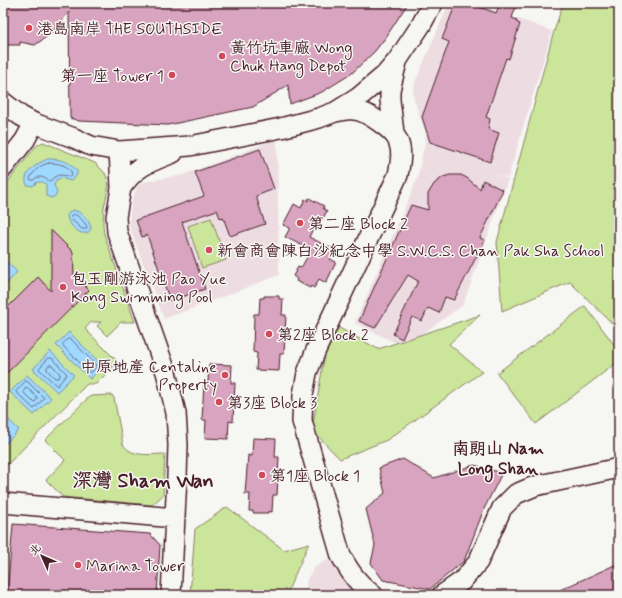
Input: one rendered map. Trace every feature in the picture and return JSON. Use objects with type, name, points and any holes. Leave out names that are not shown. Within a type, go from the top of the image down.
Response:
[{"type":"street","points":[[3,102],[21,116],[34,123],[91,146],[119,151],[190,146],[298,124],[314,120],[334,112],[359,97],[385,75],[397,61],[421,25],[433,3]]},
{"type":"street","points":[[373,595],[362,587],[351,574],[341,556],[302,421],[303,395],[307,373],[326,327],[398,175],[401,154],[398,140],[394,133],[390,100],[390,90],[397,61]]},
{"type":"street","points":[[334,112],[353,110],[361,111],[394,133]]},
{"type":"street","points":[[3,168],[25,140],[34,123]]},
{"type":"street","points":[[121,188],[128,178],[138,169],[190,146]]},
{"type":"street","points":[[119,151],[121,188],[116,217],[117,232],[166,372],[176,413],[178,445],[171,595]]},
{"type":"street","points":[[442,595],[462,581],[478,562],[502,508],[516,494],[535,486],[619,468]]},
{"type":"street","points":[[3,503],[175,518]]},
{"type":"shaded area","points":[[449,3],[474,3],[552,31],[508,178],[493,174],[508,179],[463,305],[404,347],[355,323],[418,177],[426,135],[414,99],[413,90]]},
{"type":"shaded area","name":"新會商會陳白沙紀念中學 S.W.C.S. Chan Pak Sha School","points":[[277,139],[279,275],[164,319],[129,226],[132,200],[137,187],[147,181],[183,175]]},
{"type":"shaded area","points":[[329,559],[356,595],[311,595],[306,588],[307,579],[315,567]]},
{"type":"green space","points":[[563,3],[619,3],[619,330],[570,282],[502,311],[497,242],[552,38]]},
{"type":"green space","name":"包玉剛游泳池 Pao Yue Kong Swimming Pool","points":[[43,142],[95,163],[105,173],[109,185],[104,207],[104,234],[135,322],[121,322],[107,336],[97,326],[101,322],[91,322],[85,329],[118,362],[96,384],[87,384],[3,469],[3,188],[36,146]]},
{"type":"green space","points":[[211,218],[226,260],[202,268],[188,226]]},
{"type":"green space","points":[[585,306],[619,351],[619,361],[536,424],[497,373]]},
{"type":"green space","points":[[480,315],[449,344],[482,372],[387,440],[340,459],[312,430],[330,323],[378,349]]},
{"type":"green space","points":[[112,395],[114,398],[123,444],[131,451],[136,453],[148,455],[165,454],[163,495],[152,505],[63,497],[46,480],[65,460],[45,440],[89,397]]},
{"type":"green space","points":[[227,507],[284,550],[309,543],[286,595],[190,595],[195,529]]},
{"type":"water","points":[[48,159],[64,161],[77,171],[77,175],[71,181],[61,178],[56,180],[54,186],[57,191],[56,195],[52,198],[46,196],[46,184],[43,182],[37,182],[33,186],[27,185],[26,181],[26,176],[32,169]]},
{"type":"water","points":[[72,210],[82,214],[87,219],[91,226],[91,229],[88,232],[84,233],[76,230],[70,223],[67,215]]},
{"type":"water","points":[[3,258],[17,272],[3,288]]},
{"type":"water","points":[[69,332],[103,366],[90,379],[56,345]]},
{"type":"water","points":[[50,351],[74,375],[57,392],[33,369]]},
{"type":"water","points":[[27,375],[51,398],[34,415],[10,392]]},
{"type":"water","points":[[3,414],[19,430],[3,446]]},
{"type":"building","name":"黃竹坑車廠 Wong Chuk Hang Depot","points":[[3,3],[408,3],[375,51],[351,74],[322,92],[290,104],[288,85],[253,107],[168,125],[79,121],[70,118],[69,12],[52,33],[35,45],[20,42],[20,45],[3,45]]},
{"type":"building","points":[[456,3],[468,3],[496,13],[500,3],[517,3],[512,18],[517,20],[516,22],[520,24],[509,59],[506,58],[486,117],[490,119],[488,129],[499,133],[490,162],[430,142],[422,117],[449,42],[442,39]]},
{"type":"building","points":[[260,149],[274,189],[256,196],[265,224],[230,236],[223,217],[220,218],[217,210],[182,222],[205,289],[170,301],[147,235],[142,237],[136,220],[204,196],[195,172]]},
{"type":"building","points":[[450,175],[461,175],[480,189],[483,180],[503,190],[480,238],[485,240],[454,300],[445,297],[439,313],[428,308],[422,321],[412,317],[402,339],[393,334],[418,281],[408,275],[375,328],[359,321],[411,205],[428,210],[428,194],[434,184],[443,177]]},
{"type":"building","points":[[309,198],[324,206],[323,208],[327,211],[322,220],[318,219],[309,237],[335,250],[330,259],[336,262],[326,283],[319,279],[314,288],[311,286],[310,288],[296,281],[297,279],[293,276],[298,267],[301,268],[311,250],[285,237],[290,228],[283,225],[294,204],[301,208],[305,199],[308,201]]},
{"type":"building","points":[[51,230],[73,252],[74,275],[89,290],[3,377],[3,312],[38,277],[51,291]]},
{"type":"building","name":"第2座 Block 2","points":[[264,296],[279,296],[279,299],[283,299],[282,315],[286,315],[284,354],[280,354],[279,371],[256,370],[257,353],[253,352],[254,314],[259,314],[260,298],[264,298]]},
{"type":"building","name":"第3座 Block 3","points":[[209,364],[232,365],[231,383],[235,383],[233,422],[229,421],[228,439],[205,438],[206,420],[202,420],[204,382],[208,382]]},
{"type":"building","name":"第1座 Block 1","points":[[253,438],[276,439],[275,457],[279,457],[277,495],[273,495],[272,512],[268,511],[268,513],[253,513],[253,511],[249,511],[250,494],[245,494],[248,455],[252,456]]},
{"type":"building","points":[[403,459],[434,478],[474,465],[502,473],[484,509],[464,561],[430,589],[383,580],[371,563],[375,545],[366,509],[385,493],[379,468]]},
{"type":"building","name":"Marina Tower","points":[[13,524],[150,534],[160,545],[157,595],[7,595]]},
{"type":"building","points":[[619,563],[619,595],[549,595]]},
{"type":"place","name":"港島南岸 THE SOUTHSIDE","points":[[29,28]]},
{"type":"place","name":"黃竹坑車廠 Wong Chuk Hang Depot","points":[[222,56]]},
{"type":"place","name":"第一座 Tower 1","points":[[172,75]]},
{"type":"place","name":"第二座 Block 2","points":[[300,223]]},
{"type":"place","name":"新會商會陳白沙紀念中學 S.W.C.S. Chan Pak Sha School","points":[[209,250]]},
{"type":"place","name":"包玉剛游泳池 Pao Yue Kong Swimming Pool","points":[[63,287]]},
{"type":"place","name":"第2座 Block 2","points":[[269,334]]},
{"type":"place","name":"中原地產 Centaline Property","points":[[225,375]]},
{"type":"place","name":"第3座 Block 3","points":[[219,402]]},
{"type":"place","name":"第1座 Block 1","points":[[262,475]]},
{"type":"place","name":"Marina Tower","points":[[78,565]]},
{"type":"district","name":"南朗山 Nam Long Shan","points":[[498,458]]},
{"type":"district","name":"深灣 Sham Wan","points":[[143,480]]}]
